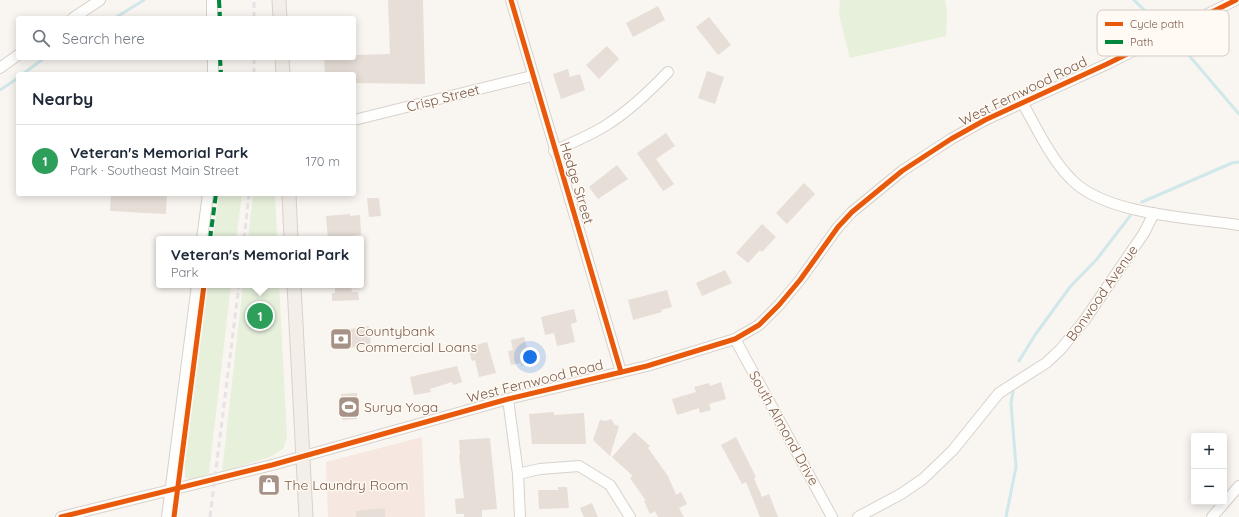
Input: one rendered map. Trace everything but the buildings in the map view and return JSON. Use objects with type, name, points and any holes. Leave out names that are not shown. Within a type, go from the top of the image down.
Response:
[{"type":"main road","points":[[279,0],[280,16]]},
{"type":"main road","points":[[282,60],[283,72]]},
{"type":"main road","points":[[289,196],[292,236]]},
{"type":"main road","points":[[294,288],[306,517]]},
{"type":"street","points":[[76,16],[100,0]]},
{"type":"street","points":[[212,0],[212,16]]},
{"type":"street","name":"Hedge Street","points":[[511,0],[554,151],[621,372]]},
{"type":"street","name":"West Fernwood Road","points":[[1216,10],[1236,0]]},
{"type":"street","name":"West Fernwood Road","points":[[61,517],[303,456],[508,400],[621,372],[735,339],[759,325],[779,305],[800,280],[838,227],[864,201],[902,171],[951,139],[1022,102],[1123,56]]},
{"type":"street","points":[[0,68],[16,57]]},
{"type":"street","points":[[213,60],[213,72]]},
{"type":"street","points":[[554,151],[604,127],[646,96],[668,72]]},
{"type":"street","name":"Crisp Street","points":[[356,120],[532,76]]},
{"type":"street","points":[[1022,102],[1038,132],[1066,174],[1082,189],[1100,198],[1129,208],[1239,225]]},
{"type":"street","points":[[202,236],[208,196]]},
{"type":"street","name":"Bonwood Avenue","points":[[858,517],[901,494],[923,479],[953,450],[999,394],[1046,363],[1060,350],[1084,321],[1144,233],[1154,213]]},
{"type":"street","points":[[167,517],[197,288]]},
{"type":"street","name":"South Almond Drive","points":[[735,339],[832,517]]},
{"type":"street","points":[[508,400],[518,474],[520,517]]},
{"type":"street","points":[[518,474],[540,469],[580,466],[610,485],[630,517]]},
{"type":"street","points":[[1212,517],[1239,486]]},
{"type":"shaded area","points":[[422,437],[425,517],[328,517],[326,462]]},
{"type":"green space","points":[[840,0],[945,0],[947,14],[946,36],[850,58],[839,14]]},
{"type":"green space","points":[[219,196],[242,196],[236,236],[213,236]]},
{"type":"green space","points":[[253,196],[275,196],[277,236],[248,236]]},
{"type":"green space","points":[[207,288],[231,288],[209,473],[195,479],[189,479],[185,477],[185,465]]},
{"type":"green space","points":[[243,288],[279,288],[287,437],[283,449],[270,457],[222,472]]},
{"type":"waterway","points":[[118,16],[144,0]]},
{"type":"waterway","points":[[1134,0],[1144,10]]},
{"type":"waterway","points":[[1190,56],[1239,114]]},
{"type":"waterway","points":[[26,72],[41,60]]},
{"type":"waterway","points":[[0,90],[16,79]]},
{"type":"waterway","points":[[1142,202],[1232,163],[1239,162]]},
{"type":"waterway","points":[[1019,361],[1035,335],[1070,287],[1097,259],[1130,216]]},
{"type":"waterway","points":[[1006,517],[1016,467],[1011,403],[1013,392]]},
{"type":"railway","points":[[254,0],[254,16]]},
{"type":"railway","points":[[254,60],[254,72]]},
{"type":"railway","points":[[244,236],[249,196]]},
{"type":"railway","points":[[210,517],[239,288]]},
{"type":"marked path","points":[[219,0],[220,16]]},
{"type":"marked path","points":[[220,60],[221,72]]},
{"type":"marked path","points":[[210,236],[216,196]]},
{"type":"cycle path","points":[[511,0],[621,372]]},
{"type":"cycle path","points":[[1216,10],[1236,0]]},
{"type":"cycle path","points":[[61,517],[272,465],[508,399],[647,366],[735,339],[759,325],[779,305],[800,280],[838,227],[852,212],[902,171],[951,139],[985,120],[1123,56]]},
{"type":"cycle path","points":[[174,517],[204,288]]},
{"type":"place","name":"Veteran's Memorial Park","points":[[260,316]]},
{"type":"place","name":"Countybank Commercial Loans","points":[[341,339]]},
{"type":"place","name":"Surya Yoga","points":[[349,407]]},
{"type":"place","name":"The Laundry Room","points":[[269,485]]}]
